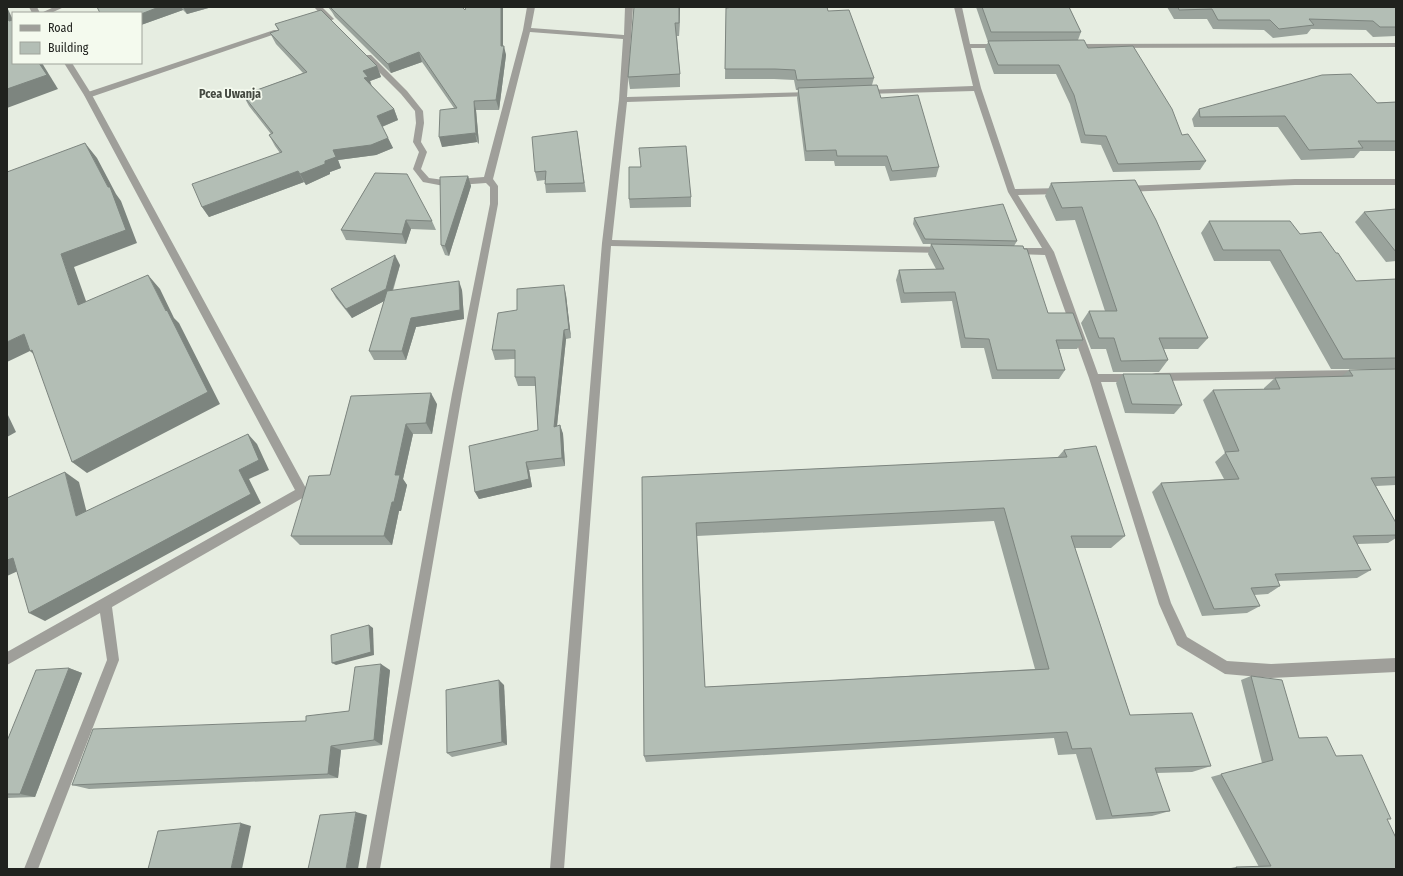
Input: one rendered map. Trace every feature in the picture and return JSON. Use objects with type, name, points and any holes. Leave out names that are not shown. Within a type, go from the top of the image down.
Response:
[{"type":"street","points":[[48,12],[60,7]]},
{"type":"street","points":[[318,7],[334,23]]},
{"type":"street","points":[[488,180],[527,30],[531,7]]},
{"type":"street","points":[[557,869],[607,243],[623,100],[629,7]]},
{"type":"street","points":[[958,7],[977,88],[1012,192],[1048,252],[1094,378],[1165,604],[1182,641],[1224,667],[1271,671],[1396,664]]},
{"type":"street","points":[[527,30],[626,37]]},
{"type":"street","points":[[88,95],[277,32]]},
{"type":"street","points":[[1062,46],[1396,45]]},
{"type":"street","points":[[966,46],[1006,46]]},
{"type":"street","points":[[361,50],[404,93],[419,111],[419,128],[416,142],[424,152],[417,169],[426,180],[444,183],[488,180],[494,186],[494,204],[451,432],[373,869]]},
{"type":"street","points":[[7,660],[302,492],[88,95],[69,64]]},
{"type":"street","points":[[859,92],[977,88]]},
{"type":"street","points":[[623,100],[820,94]]},
{"type":"street","points":[[1112,190],[1295,182],[1396,182]]},
{"type":"street","points":[[1012,192],[1073,191]]},
{"type":"street","points":[[607,243],[954,250]]},
{"type":"street","points":[[1001,251],[1048,252]]},
{"type":"street","points":[[1094,378],[1372,374]]},
{"type":"street","points":[[31,869],[113,660],[105,604]]},
{"type":"building","points":[[97,7],[159,7],[142,14],[142,12],[100,12]]},
{"type":"building","points":[[462,7],[465,10],[466,7],[501,7],[501,46],[504,46],[496,100],[474,101],[476,135],[475,133],[439,137],[440,110],[457,108],[419,52],[388,64],[331,8]]},
{"type":"building","points":[[634,7],[679,7],[679,23],[675,23],[680,74],[628,77]]},
{"type":"building","points":[[827,7],[828,11],[849,10],[874,78],[797,80],[795,70],[725,69],[726,8]]},
{"type":"building","points":[[982,7],[1069,7],[1081,32],[991,32]]},
{"type":"building","points":[[1178,7],[1396,7],[1396,27],[1380,27],[1373,21],[1309,19],[1314,25],[1279,29],[1270,20],[1218,20],[1212,9],[1179,10]]},
{"type":"building","points":[[321,10],[377,66],[363,71],[368,77],[364,78],[394,109],[377,116],[388,138],[371,145],[333,150],[336,157],[325,161],[325,164],[300,174],[298,171],[202,207],[192,184],[282,152],[269,135],[273,133],[243,95],[307,72],[270,33],[279,30],[275,24]]},
{"type":"building","points":[[7,17],[9,21],[12,20],[12,64],[40,64],[47,75],[7,89]]},
{"type":"building","points":[[1084,40],[1088,48],[1133,46],[1172,109],[1182,135],[1188,134],[1206,161],[1118,164],[1106,136],[1085,135],[1074,95],[1059,65],[998,65],[988,41]]},
{"type":"building","points":[[1351,74],[1377,103],[1396,102],[1396,141],[1358,141],[1363,148],[1309,150],[1285,116],[1200,117],[1199,109],[1322,75]]},
{"type":"building","points":[[877,85],[881,98],[918,95],[939,167],[892,171],[887,156],[837,156],[836,150],[806,151],[798,88]]},
{"type":"building","points":[[577,131],[584,183],[545,184],[546,171],[535,172],[532,137]]},
{"type":"building","points":[[85,143],[108,187],[110,187],[126,230],[61,254],[78,305],[148,275],[208,392],[72,462],[32,350],[30,351],[24,334],[7,342],[7,172]]},
{"type":"building","points":[[686,146],[691,197],[629,199],[629,167],[641,167],[639,148]]},
{"type":"building","points":[[375,173],[407,174],[432,221],[406,220],[402,234],[341,230]]},
{"type":"building","points":[[468,176],[445,246],[441,245],[440,177]]},
{"type":"building","points":[[1135,180],[1156,220],[1208,338],[1159,338],[1168,360],[1121,361],[1114,338],[1099,338],[1089,311],[1117,311],[1082,207],[1062,208],[1051,183]]},
{"type":"building","points":[[1003,204],[1017,241],[925,239],[914,218]]},
{"type":"building","points":[[1396,209],[1396,252],[1364,212]]},
{"type":"building","points":[[1209,221],[1290,221],[1300,234],[1321,232],[1336,253],[1338,253],[1356,281],[1396,279],[1396,358],[1343,359],[1280,250],[1223,250]]},
{"type":"building","points":[[931,244],[1023,246],[1024,249],[1027,249],[1048,313],[1073,313],[1083,340],[1056,340],[1065,370],[997,370],[989,339],[965,338],[955,292],[904,293],[899,270],[944,269]]},
{"type":"building","points":[[395,255],[386,289],[346,309],[331,289]]},
{"type":"building","points":[[459,281],[460,310],[411,318],[402,351],[369,351],[387,291]]},
{"type":"building","points":[[564,285],[569,329],[564,330],[554,427],[560,425],[562,458],[526,462],[529,479],[475,492],[469,446],[538,430],[535,377],[515,377],[515,350],[492,350],[498,313],[517,310],[517,289]]},
{"type":"building","points":[[1396,369],[1396,477],[1371,478],[1396,523],[1396,535],[1353,536],[1371,570],[1275,574],[1280,586],[1251,588],[1260,606],[1214,609],[1161,483],[1239,479],[1225,452],[1239,451],[1213,390],[1280,389],[1275,378],[1353,376],[1349,370]]},
{"type":"building","points":[[1123,374],[1170,374],[1182,405],[1132,404]]},
{"type":"building","points":[[431,393],[426,423],[406,424],[395,475],[400,475],[384,536],[291,536],[309,476],[330,475],[351,396]]},
{"type":"building","points":[[248,434],[259,460],[239,470],[251,494],[29,613],[13,558],[7,560],[7,498],[65,472],[76,516]]},
{"type":"building","points":[[1096,446],[1125,536],[1071,536],[1130,715],[1192,713],[1211,766],[1155,768],[1170,811],[1112,816],[1091,748],[1072,749],[1067,732],[644,756],[642,477],[1067,457],[1064,450]],"holes":[[[1004,508],[1049,669],[705,687],[696,523]]]},
{"type":"building","points":[[369,625],[371,652],[332,663],[331,635]]},
{"type":"building","points":[[381,664],[374,740],[331,746],[328,774],[72,785],[93,729],[306,721],[306,716],[349,711],[355,667]]},
{"type":"building","points":[[69,668],[20,794],[7,794],[7,741],[36,670]]},
{"type":"building","points":[[1251,676],[1282,680],[1299,738],[1327,737],[1336,756],[1362,755],[1391,819],[1387,819],[1396,838],[1396,869],[1237,869],[1236,867],[1271,866],[1221,774],[1273,760]]},
{"type":"building","points":[[499,680],[502,742],[447,753],[446,690]]},
{"type":"building","points":[[356,812],[346,869],[308,869],[320,815]]},
{"type":"building","points":[[241,823],[231,869],[148,869],[158,831]]},
{"type":"district","name":"Pcea Uwanja","points":[[230,94]]}]
